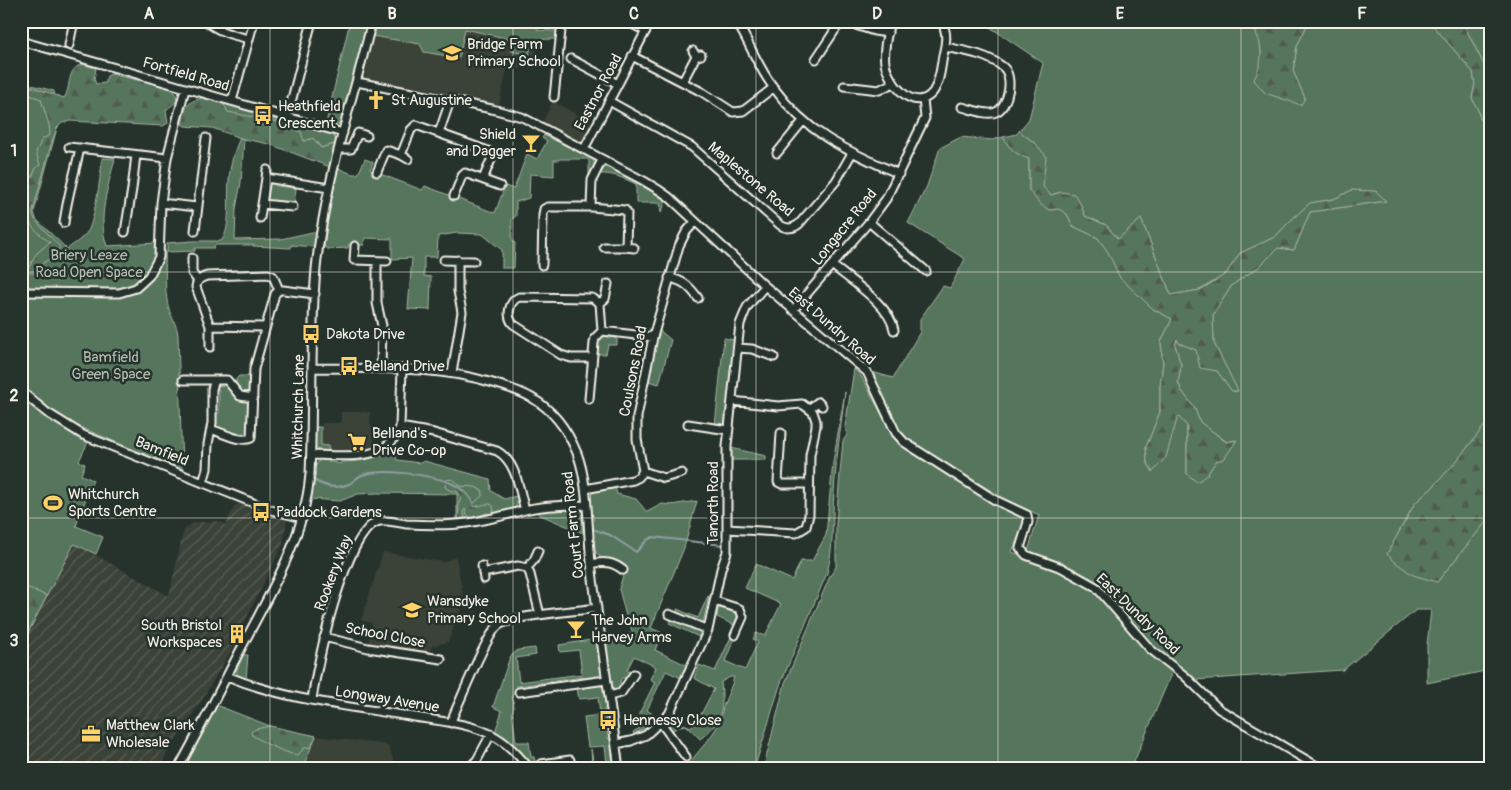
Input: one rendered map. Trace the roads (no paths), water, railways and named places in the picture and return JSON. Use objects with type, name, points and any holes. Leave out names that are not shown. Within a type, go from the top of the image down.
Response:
[{"type":"street","points":[[69,45],[74,21]]},
{"type":"street","points":[[206,21],[220,31],[249,39]]},
{"type":"street","points":[[232,101],[254,21]]},
{"type":"street","points":[[287,118],[312,21]]},
{"type":"street","name":"Whitchurch Lane","points":[[178,769],[199,732],[290,553],[303,518],[309,486],[311,455],[315,294],[319,247],[339,149],[372,21]]},
{"type":"street","points":[[554,97],[557,89],[562,21]]},
{"type":"street","points":[[626,21],[646,31]]},
{"type":"street","name":"Eastnor Road","points":[[584,149],[651,21]]},
{"type":"street","points":[[736,21],[773,88],[803,122],[830,141],[852,153],[899,174]]},
{"type":"street","points":[[827,58],[818,56],[842,21],[874,31],[888,33]]},
{"type":"street","points":[[890,21],[884,61],[887,72],[893,83],[902,92],[916,99],[923,99],[932,93],[938,82],[946,35],[941,21]]},
{"type":"street","name":"Fortfield Road","points":[[21,41],[343,133]]},
{"type":"street","points":[[945,47],[980,55],[1003,67],[1008,73],[1010,80],[1000,109],[991,113],[966,106]]},
{"type":"street","points":[[683,82],[697,54]]},
{"type":"street","points":[[632,56],[708,95],[735,113],[743,111],[773,88]]},
{"type":"street","points":[[571,59],[581,68],[618,84]]},
{"type":"street","name":"East Dundry Road","points":[[357,82],[522,117],[602,160],[644,180],[669,197],[765,286],[867,372],[896,433],[904,442],[995,500],[1027,515],[1028,522],[1020,548],[1022,552],[1062,568],[1096,587],[1150,649],[1185,676],[1219,709],[1322,769]]},
{"type":"street","points":[[849,84],[879,90],[893,83]]},
{"type":"street","points":[[21,292],[119,293],[136,288],[149,276],[159,257],[161,203],[167,158],[185,89]]},
{"type":"street","name":"Longacre Road","points":[[793,310],[886,199],[925,118],[923,99]]},
{"type":"street","points":[[439,133],[450,101]]},
{"type":"street","name":"Maplestone Road","points":[[609,101],[692,147],[780,225],[786,228],[799,224],[839,177],[852,153]]},
{"type":"street","points":[[776,153],[803,122]]},
{"type":"street","points":[[401,155],[412,127],[416,125],[488,151],[491,155],[491,160],[483,179]]},
{"type":"street","points":[[339,149],[351,149],[355,132],[367,136]]},
{"type":"street","points":[[195,231],[201,146],[206,138]]},
{"type":"street","points":[[69,146],[167,158]]},
{"type":"street","points":[[64,223],[80,148]]},
{"type":"street","points":[[377,172],[386,150],[408,158]]},
{"type":"street","points":[[125,232],[136,155]]},
{"type":"street","points":[[591,207],[592,180],[602,160]]},
{"type":"street","points":[[260,218],[267,170]]},
{"type":"street","points":[[454,196],[464,173],[500,186]]},
{"type":"street","points":[[266,178],[330,188]]},
{"type":"street","points":[[161,203],[198,207]]},
{"type":"street","points":[[262,204],[293,207]]},
{"type":"street","points":[[57,207],[66,208]]},
{"type":"street","points":[[542,265],[544,209],[548,207],[591,207],[625,210],[627,213],[626,247]]},
{"type":"street","name":"Coulsons Road","points":[[643,470],[636,427],[653,337],[682,239],[695,222]]},
{"type":"street","points":[[868,222],[926,271]]},
{"type":"street","points":[[127,224],[135,225]]},
{"type":"street","points":[[355,246],[354,260],[387,261]]},
{"type":"street","points":[[604,247],[634,248]]},
{"type":"street","points":[[192,258],[192,273],[198,280]]},
{"type":"street","points":[[444,260],[474,261]]},
{"type":"street","points":[[452,373],[462,312],[458,291],[458,260]]},
{"type":"street","points":[[377,261],[377,304],[382,326],[381,369]]},
{"type":"street","points":[[832,265],[884,310],[894,330]]},
{"type":"street","points":[[210,347],[210,326],[196,287],[198,280],[207,276],[268,274],[273,276],[279,290]]},
{"type":"street","points":[[669,278],[681,281],[698,298]]},
{"type":"street","points":[[600,303],[605,298],[608,284]]},
{"type":"street","name":"Tanorth Road","points":[[616,744],[639,738],[661,723],[669,714],[676,704],[708,630],[727,552],[728,430],[742,316],[747,307],[765,286]]},
{"type":"street","points":[[279,290],[315,294]]},
{"type":"street","points":[[211,429],[240,438],[251,438],[254,364],[274,296],[279,290]]},
{"type":"street","points":[[589,399],[595,338],[602,331],[600,303],[597,299],[592,298],[515,298],[511,304],[509,316],[513,324],[561,355],[571,358],[592,358]]},
{"type":"street","points":[[210,326],[265,327]]},
{"type":"street","points":[[602,331],[653,337]]},
{"type":"street","points":[[738,348],[752,349],[774,357]]},
{"type":"street","name":"Court Farm Road","points":[[313,368],[402,369],[452,373],[514,390],[534,399],[546,408],[565,429],[580,464],[585,490],[591,564],[619,769]]},
{"type":"street","points":[[311,455],[363,455],[379,451],[397,436],[400,426],[402,369]]},
{"type":"street","points":[[183,380],[227,380],[240,396],[253,398]]},
{"type":"street","points":[[202,483],[207,469],[212,389],[215,380]]},
{"type":"street","name":"Bamfield","points":[[21,391],[46,412],[83,435],[271,510],[303,518]]},
{"type":"street","points":[[727,529],[792,533],[800,532],[806,527],[809,520],[808,484],[810,455],[816,421],[810,408],[802,404],[778,406],[732,401]]},
{"type":"street","points":[[810,408],[818,402]]},
{"type":"street","points":[[688,424],[728,430]]},
{"type":"street","points":[[400,426],[497,451],[504,455],[514,473],[525,510]]},
{"type":"street","points":[[781,432],[778,482],[782,484],[808,484]]},
{"type":"street","points":[[585,490],[633,480],[643,470],[664,478],[682,473]]},
{"type":"street","name":"Rookery Way","points":[[312,700],[317,664],[342,580],[352,554],[364,532],[374,523],[381,521],[417,524],[465,524],[556,505],[586,505]]},
{"type":"street","points":[[527,568],[534,560],[538,551]]},
{"type":"street","points":[[591,564],[606,562],[615,564],[623,570]]},
{"type":"street","points":[[483,573],[518,566],[527,568]]},
{"type":"street","points":[[527,568],[540,616]]},
{"type":"street","points":[[715,600],[740,608],[743,617],[735,636]]},
{"type":"street","points":[[451,723],[494,629],[508,620],[597,608]]},
{"type":"street","points":[[669,614],[708,630]]},
{"type":"street","name":"School Close","points":[[324,637],[368,648],[441,659]]},
{"type":"street","points":[[609,696],[621,693],[634,674]]},
{"type":"street","name":"Longway Avenue","points":[[227,676],[266,690],[312,700],[472,727],[491,734],[504,742],[530,769]]},
{"type":"street","points":[[519,692],[606,680]]},
{"type":"street","points":[[661,723],[686,757]]},
{"type":"street","points":[[468,769],[477,760],[491,734]]},
{"type":"street","points":[[535,769],[541,764],[570,760]]},
{"type":"waterway","points":[[315,481],[323,485],[336,487],[345,486],[360,476],[371,473],[394,472],[419,475],[454,484],[467,494],[473,503]]},
{"type":"waterway","points":[[593,529],[610,535],[636,552],[647,540],[653,537],[723,545]]},
{"type":"place","name":"Bridge Farm Primary School","points":[[452,53]]},
{"type":"place","name":"St Augustine","points":[[376,100]]},
{"type":"place","name":"Heathfield Crescent","points":[[263,115]]},
{"type":"place","name":"Shield and Dagger","points":[[531,143]]},
{"type":"place","name":"Dakota Drive","points":[[311,334]]},
{"type":"place","name":"Belland Drive","points":[[349,366]]},
{"type":"place","name":"Belland's Drive Co-op","points":[[357,442]]},
{"type":"place","name":"Whitchurch Sports Centre","points":[[53,503]]},
{"type":"place","name":"Paddock Gardens","points":[[261,512]]},
{"type":"place","name":"Wansdyke Primary School","points":[[412,610]]},
{"type":"place","name":"The John Harvey Arms","points":[[576,629]]},
{"type":"place","name":"South Bristol Workspaces","points":[[237,634]]},
{"type":"place","name":"Hennessy Close","points":[[608,720]]},
{"type":"place","name":"Matthew Clark Wholesale","points":[[91,734]]},
{"type":"park label","name":"Briery Leaze Road Open Space","points":[[89,264]]},
{"type":"park label","name":"Bamfield Green Space","points":[[111,366]]}]
